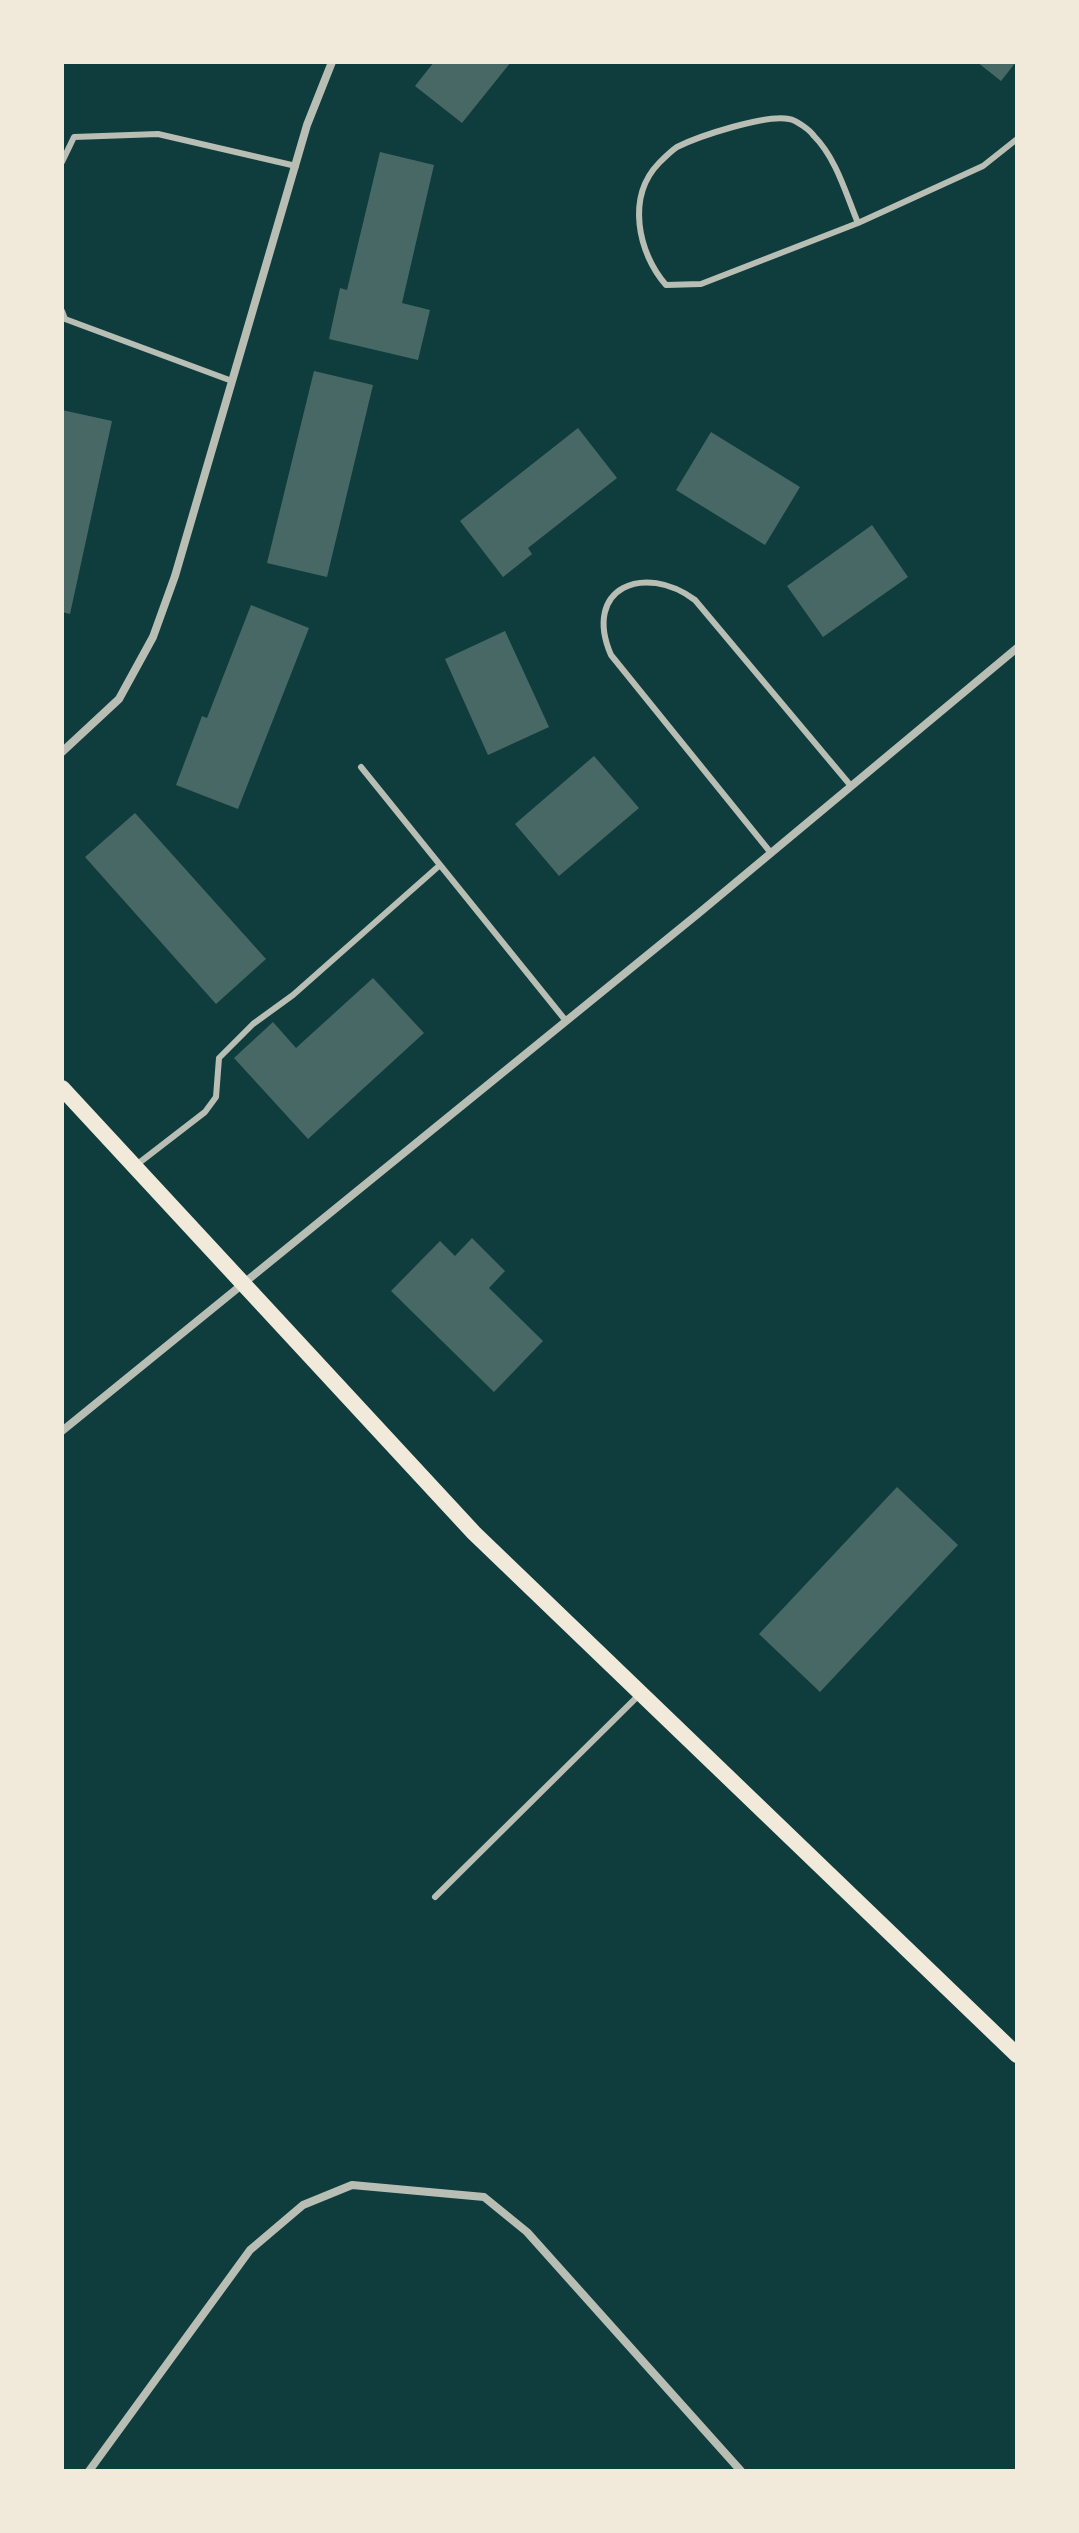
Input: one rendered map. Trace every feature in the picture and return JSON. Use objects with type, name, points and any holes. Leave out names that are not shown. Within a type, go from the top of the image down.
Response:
[{"type":"main road","points":[[62,1088],[474,1533],[1017,2055]]},
{"type":"street","points":[[62,752],[119,699],[153,637],[175,576],[307,125],[332,62]]},
{"type":"street","points":[[62,1431],[771,853],[1017,648]]},
{"type":"street","points":[[89,2471],[250,2250],[303,2205],[352,2185],[484,2197],[527,2232],[741,2471]]},
{"type":"lane","points":[[858,223],[835,167],[814,135],[790,119],[753,122],[676,148],[656,166],[640,197],[641,239],[652,269],[666,285],[701,284],[858,223],[983,166],[1017,139]]},
{"type":"lane","points":[[62,162],[74,137],[158,134],[296,166]]},
{"type":"lane","points":[[62,311],[65,319],[232,381]]},
{"type":"lane","points":[[771,853],[611,655],[604,620],[610,601],[622,589],[633,583],[653,581],[669,584],[695,600],[851,786]]},
{"type":"lane","points":[[361,767],[566,1021]]},
{"type":"lane","points":[[134,1166],[205,1112],[216,1097],[219,1058],[253,1024],[293,995],[440,865]]},
{"type":"lane","points":[[435,1897],[641,1694]]},
{"type":"building","points":[[434,62],[511,62],[462,123],[415,86]]},
{"type":"building","points":[[977,62],[1016,62],[1001,81]]},
{"type":"building","points":[[380,152],[434,165],[402,303],[430,310],[418,360],[329,339],[340,288],[347,290]]},
{"type":"building","points":[[314,371],[373,385],[327,577],[267,563]]},
{"type":"building","points":[[62,410],[112,421],[70,614],[62,612]]},
{"type":"building","points":[[578,428],[617,478],[528,548],[532,554],[503,577],[460,521]]},
{"type":"building","points":[[711,432],[800,487],[765,545],[676,490]]},
{"type":"building","points":[[872,525],[908,577],[823,637],[787,586]]},
{"type":"building","points":[[251,605],[309,628],[238,809],[176,785],[202,716],[207,718]]},
{"type":"building","points":[[505,631],[549,727],[488,755],[445,659]]},
{"type":"building","points":[[594,756],[639,808],[559,876],[515,824]]},
{"type":"building","points":[[135,813],[266,959],[216,1004],[85,857]]},
{"type":"building","points":[[373,978],[424,1033],[308,1139],[234,1058],[273,1022],[296,1048]]},
{"type":"building","points":[[472,1238],[505,1271],[489,1288],[543,1341],[494,1392],[391,1291],[440,1241],[455,1256]]},
{"type":"building","points":[[897,1487],[958,1545],[820,1692],[759,1634]]}]
